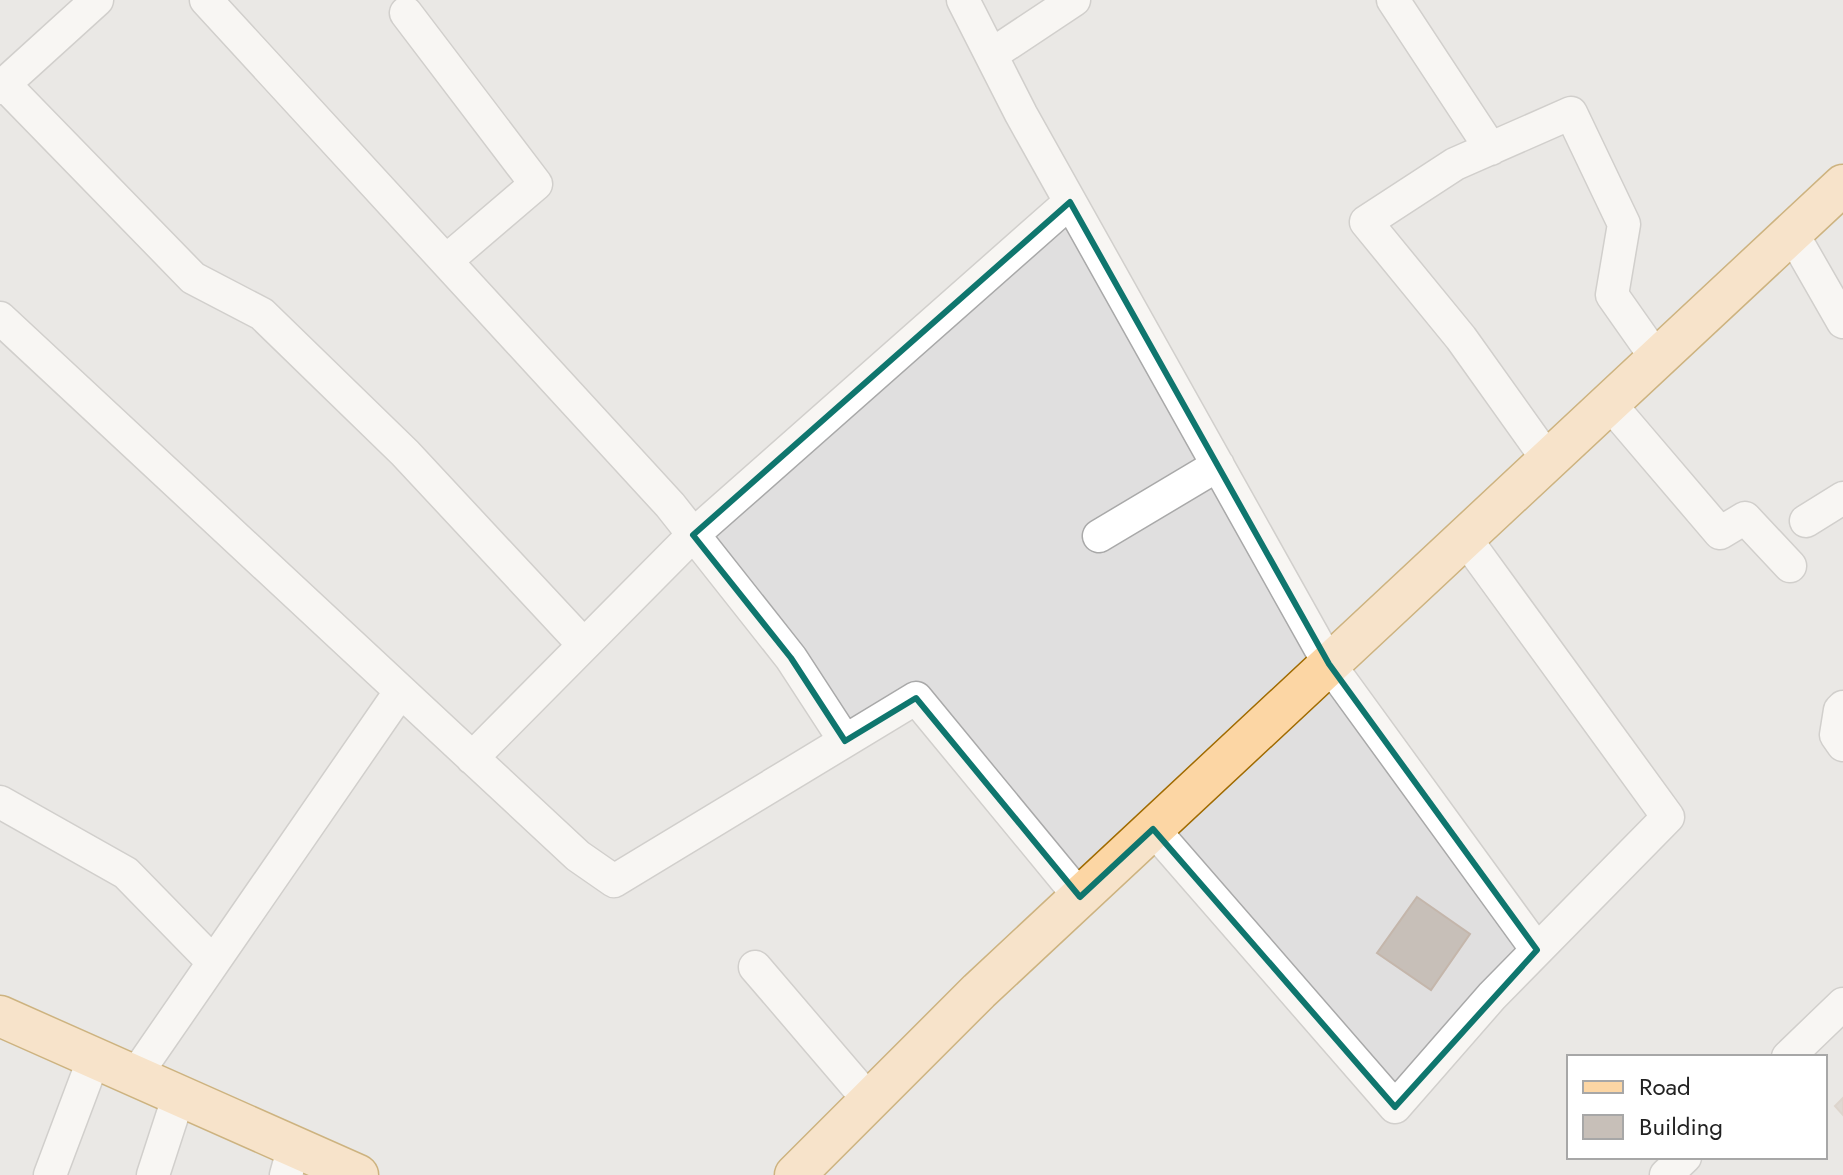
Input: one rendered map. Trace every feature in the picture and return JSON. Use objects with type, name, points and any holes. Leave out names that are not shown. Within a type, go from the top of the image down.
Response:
[{"type":"main road","points":[[795,1175],[868,1099],[1080,897],[1843,185]]},
{"type":"main road","points":[[0,1016],[179,1095],[290,1160],[358,1175]]},
{"type":"street","points":[[97,0],[2,86],[193,278],[262,314],[273,324],[405,453],[584,645]]},
{"type":"street","points":[[206,0],[670,505],[791,658],[845,741]]},
{"type":"street","points":[[963,0],[1070,202],[1329,664],[1537,950]]},
{"type":"street","points":[[991,55],[1074,0]]},
{"type":"street","points":[[1393,0],[1491,149]]},
{"type":"street","points":[[406,13],[536,184],[446,261]]},
{"type":"street","points":[[1548,460],[1461,338],[1366,222],[1455,164],[1571,113],[1624,224],[1612,295],[1657,359]]},
{"type":"street","points":[[472,758],[693,535],[1070,202]]},
{"type":"street","points":[[1792,233],[1843,322]]},
{"type":"street","points":[[0,318],[578,856],[614,881],[916,698],[1080,897]]},
{"type":"street","points":[[1609,403],[1720,533],[1745,518],[1790,566]]},
{"type":"street","points":[[1099,536],[1218,465]]},
{"type":"street","points":[[1806,521],[1843,498]]},
{"type":"street","points":[[1153,829],[1395,1107],[1492,996],[1668,817],[1465,538]]},
{"type":"street","points":[[135,1076],[400,692]]},
{"type":"street","points":[[1843,707],[1836,735],[1843,745]]},
{"type":"street","points":[[0,802],[126,873],[213,962]]},
{"type":"street","points":[[755,967],[868,1099]]},
{"type":"street","points":[[1790,1055],[1843,1004]]},
{"type":"street","points":[[50,1175],[94,1058]]},
{"type":"street","points":[[153,1175],[179,1095]]},
{"type":"street","points":[[1666,1175],[1683,1159]]},
{"type":"highlighted area","points":[[1070,202],[1329,664],[1537,950],[1395,1107],[1153,829],[1080,897],[916,698],[845,741],[791,658],[693,535]]},
{"type":"shaded area","points":[[0,0],[1843,0],[1843,1175],[0,1175]]},
{"type":"building","points":[[1417,897],[1470,934],[1431,990],[1377,953]]},
{"type":"building","points":[[1843,1098],[1843,1115],[1835,1106]]}]
